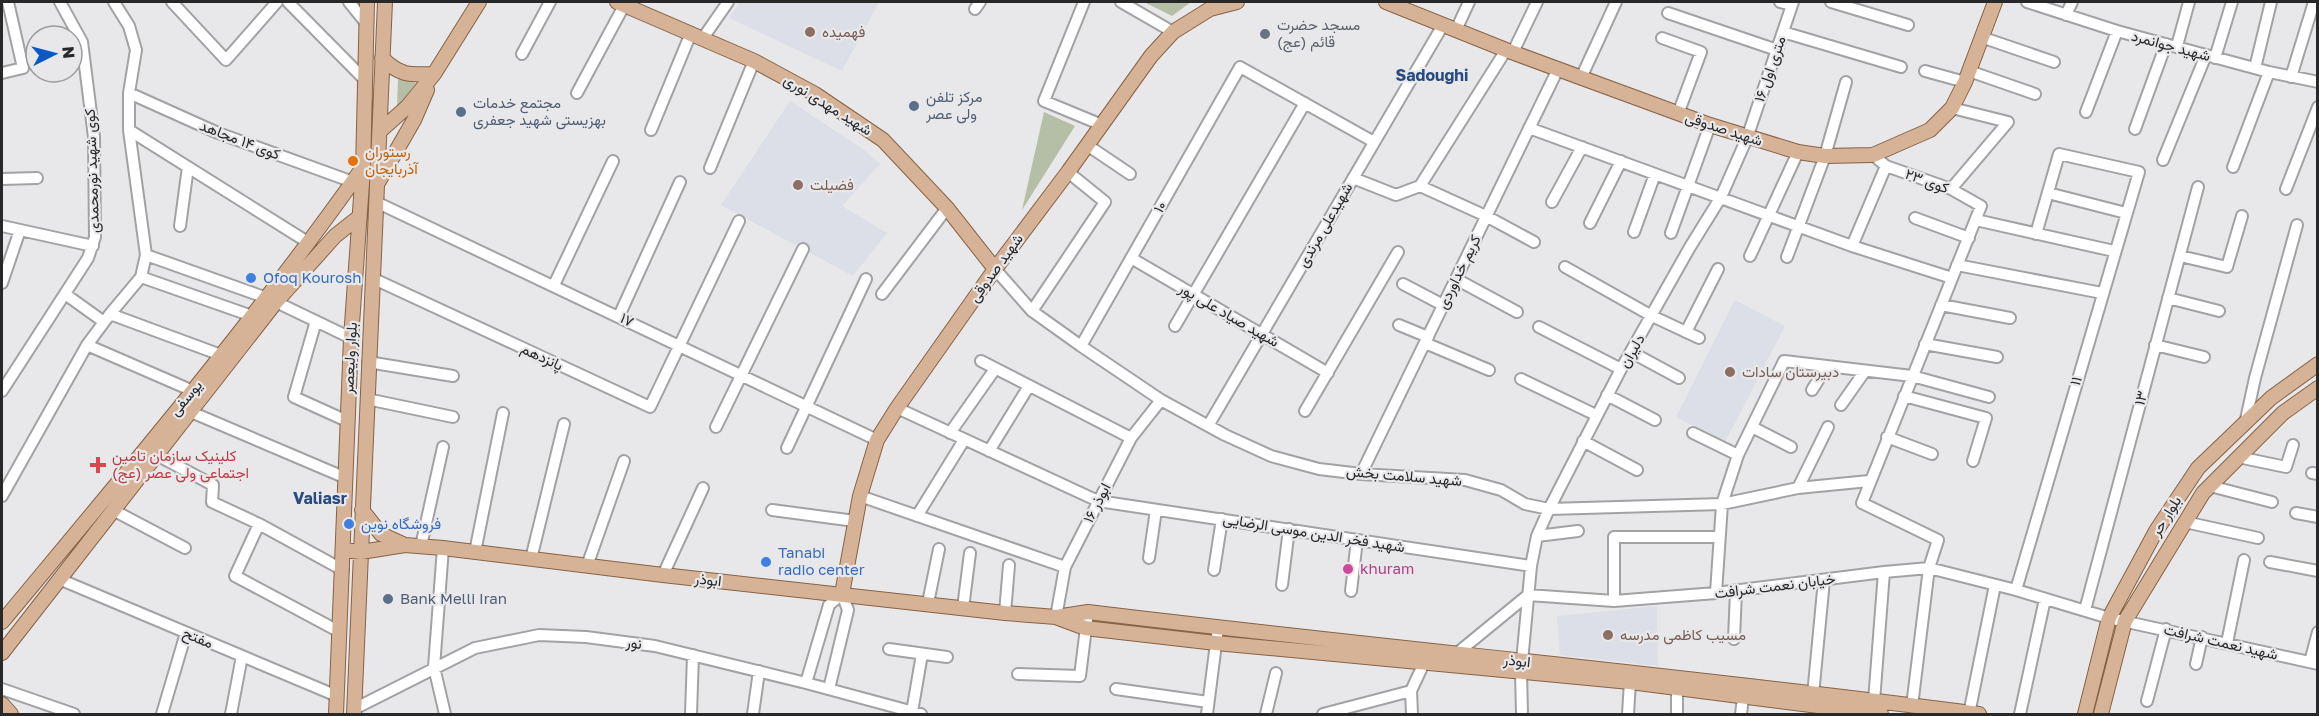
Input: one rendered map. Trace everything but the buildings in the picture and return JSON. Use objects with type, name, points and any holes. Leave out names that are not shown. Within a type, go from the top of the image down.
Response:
[{"type":"main road","name":"بلوار ولیعصر","points":[[336,714],[351,338],[363,169],[367,2]]},
{"type":"main road","name":"بلوار ولیعصر","points":[[350,712],[361,552],[384,2]]},
{"type":"main road","points":[[380,131],[407,107],[434,74],[479,2]]},
{"type":"main road","name":"شهید مهدی نوری","points":[[622,2],[754,61],[814,94],[883,140],[946,208],[995,269]]},
{"type":"main road","name":"شهید صدوقی","points":[[842,594],[860,496],[877,440],[897,408],[995,269],[1151,56],[1173,32],[1210,9],[1237,2]]},
{"type":"main road","name":"شهید صدوقی","points":[[1390,2],[1510,51],[1678,114],[1747,138],[1798,152],[1825,156],[1873,155],[1930,130],[1952,108],[1967,77],[1995,2]]},
{"type":"main road","points":[[382,58],[392,68],[408,75],[434,74]]},
{"type":"main road","points":[[377,184],[414,120],[434,74]]},
{"type":"main road","points":[[364,127],[392,131],[403,128],[414,120]]},
{"type":"main road","name":"یوسفی","points":[[2,622],[191,412],[363,169]]},
{"type":"main road","points":[[328,219],[348,214],[375,218]]},
{"type":"main road","name":"یوسفی","points":[[2,653],[58,579],[107,506],[252,316],[272,300],[334,236],[359,217]]},
{"type":"main road","name":"بلوار حر","points":[[2085,714],[2109,618],[2156,531],[2198,468],[2271,398],[2318,364]]},
{"type":"main road","name":"بلوار حر","points":[[2101,714],[2125,621],[2186,522],[2210,486],[2238,457],[2283,414],[2318,388]]},
{"type":"main road","points":[[2271,398],[2283,414]]},
{"type":"main road","points":[[362,510],[381,534],[405,545]]},
{"type":"main road","name":"ابوذر","points":[[344,550],[361,552],[405,545],[421,546],[1005,613],[1056,617],[1088,612],[1425,658],[1456,654],[1677,689],[1881,714]]},
{"type":"main road","name":"ابوذر","points":[[1056,617],[1086,627],[1216,643],[1522,666],[1874,701],[1972,714]]},
{"type":"main road","points":[[2,704],[11,714]]},
{"type":"street","points":[[2,73],[24,69],[8,2]]},
{"type":"street","name":"کوی شهید نورمحمدی","points":[[3,384],[88,258],[96,237],[94,137],[82,42],[60,2]]},
{"type":"street","points":[[172,2],[226,60],[277,2]]},
{"type":"street","points":[[288,2],[364,80]]},
{"type":"street","points":[[349,2],[366,23]]},
{"type":"street","points":[[522,54],[550,2]]},
{"type":"street","points":[[577,93],[622,2]]},
{"type":"street","points":[[651,130],[697,36],[728,2]]},
{"type":"street","points":[[1084,2],[1044,101],[1102,125]]},
{"type":"street","points":[[1121,2],[1173,32]]},
{"type":"street","name":"شهیدعلی مرندی","points":[[1208,426],[1374,142],[1449,27],[1469,2]]},
{"type":"street","points":[[1353,178],[1396,195],[1420,186],[1510,51],[1537,2]]},
{"type":"street","points":[[1581,78],[1616,2]]},
{"type":"street","points":[[1780,2],[1793,3]]},
{"type":"street","points":[[1831,2],[1908,25]]},
{"type":"street","name":"شهید جوانمرد","points":[[2031,2],[2117,31],[2269,72],[2318,82]]},
{"type":"street","points":[[2066,15],[2072,2]]},
{"type":"street","points":[[2177,46],[2189,2]]},
{"type":"street","points":[[2163,160],[2211,56],[2232,2]]},
{"type":"street","points":[[2255,68],[2271,2]]},
{"type":"street","points":[[2291,77],[2314,2]]},
{"type":"street","points":[[2,496],[87,345],[141,277],[146,255],[129,130],[129,93],[136,50],[129,26],[118,3]]},
{"type":"street","name":"۱۶ متری اول","points":[[1721,197],[1747,138],[1793,3]]},
{"type":"street","points":[[1668,13],[1777,51]]},
{"type":"street","points":[[2085,112],[2117,31]]},
{"type":"street","points":[[1783,32],[1901,67]]},
{"type":"street","points":[[1981,37],[2054,62]]},
{"type":"street","points":[[1662,38],[1701,52],[1678,114]]},
{"type":"street","points":[[2135,129],[2166,44]]},
{"type":"street","points":[[710,168],[754,61]]},
{"type":"street","name":"۱۰","points":[[1081,346],[1240,67],[1305,103]]},
{"type":"street","name":"کریم خداوردی","points":[[1361,474],[1558,69]]},
{"type":"street","points":[[1925,71],[1967,77],[2035,94]]},
{"type":"street","points":[[2233,167],[2269,72]]},
{"type":"street","points":[[1787,257],[1825,156],[1846,82]]},
{"type":"street","name":"کوی ۱۴ مجاهد","points":[[129,93],[218,133],[353,182]]},
{"type":"street","points":[[1175,326],[1305,103],[1374,142]]},
{"type":"street","points":[[2286,189],[2318,107]]},
{"type":"street","points":[[1951,189],[2008,122],[1952,108]]},
{"type":"street","points":[[1671,233],[1710,125]]},
{"type":"street","points":[[1529,128],[1852,246],[1952,278]]},
{"type":"street","points":[[129,130],[309,243]]},
{"type":"street","points":[[1087,145],[1130,174]]},
{"type":"street","points":[[1552,201],[1582,147]]},
{"type":"street","points":[[1750,256],[1798,152]]},
{"type":"street","name":"۱۱","points":[[2016,590],[2139,172],[2059,154],[2048,193]]},
{"type":"street","name":"کوی ۲۳","points":[[1873,155],[1886,166],[1951,189],[1982,206],[1976,220]]},
{"type":"street","points":[[554,285],[613,161]]},
{"type":"street","points":[[1590,223],[1621,161]]},
{"type":"street","points":[[1852,246],[1886,166]]},
{"type":"street","points":[[180,226],[188,167]]},
{"type":"street","points":[[1032,312],[1105,202],[1068,172]]},
{"type":"street","points":[[1634,232],[1655,174]]},
{"type":"street","points":[[2,180],[37,178]]},
{"type":"street","points":[[619,316],[680,182]]},
{"type":"street","points":[[1420,186],[1486,216],[1534,242]]},
{"type":"street","name":"۱۳","points":[[2085,610],[2198,187]]},
{"type":"street","points":[[2036,234],[2048,193],[2126,213]]},
{"type":"street","name":"دلیران","points":[[1549,509],[1621,369],[1721,197]]},
{"type":"street","name":"۱۷","points":[[376,202],[877,440]]},
{"type":"street","points":[[882,294],[946,208]]},
{"type":"street","points":[[2180,256],[2227,267],[2241,216]]},
{"type":"street","points":[[1915,218],[1969,238]]},
{"type":"street","points":[[1912,706],[1929,568],[1938,540],[1862,503],[1976,220],[2114,251]]},
{"type":"street","points":[[679,345],[739,221]]},
{"type":"street","points":[[2245,424],[2297,225]]},
{"type":"street","points":[[2,226],[93,246]]},
{"type":"street","points":[[2,283],[20,230]]},
{"type":"street","points":[[716,427],[803,249]]},
{"type":"street","points":[[1305,411],[1398,252]]},
{"type":"street","points":[[146,255],[272,300],[351,338]]},
{"type":"street","name":"شهید صیاد علی پور","points":[[1131,258],[1328,373]]},
{"type":"street","points":[[1957,265],[2102,293]]},
{"type":"street","points":[[1565,267],[1652,316],[1699,338]]},
{"type":"street","name":"شهید سلامت بخش","points":[[995,269],[1032,312],[1161,400],[1208,426],[1271,456],[1319,469],[1361,474],[1465,480],[1501,490],[1526,504],[1549,509],[1722,504],[1798,488],[1869,482]]},
{"type":"street","points":[[1686,332],[1718,270]]},
{"type":"street","points":[[141,277],[252,316]]},
{"type":"street","name":"پانزدهم","points":[[372,278],[650,407],[679,345]]},
{"type":"street","points":[[787,448],[866,279]]},
{"type":"street","points":[[1456,279],[1517,312]]},
{"type":"street","points":[[1403,284],[1443,305]]},
{"type":"street","points":[[65,294],[107,318],[221,356]]},
{"type":"street","points":[[2168,298],[2218,311]]},
{"type":"street","points":[[1941,305],[2010,318]]},
{"type":"street","points":[[316,321],[294,397],[347,422]]},
{"type":"street","points":[[1399,325],[1489,370]]},
{"type":"street","points":[[1539,327],[1621,369]]},
{"type":"street","points":[[1925,344],[1996,357]]},
{"type":"street","points":[[87,345],[193,391]]},
{"type":"street","points":[[2155,345],[2204,357]]},
{"type":"street","points":[[1631,352],[1679,378]]},
{"type":"street","points":[[981,361],[1131,438]]},
{"type":"street","points":[[1716,593],[1722,504],[1738,455],[1784,361],[1912,376],[1989,397]]},
{"type":"street","points":[[368,362],[453,376]]},
{"type":"street","points":[[1812,390],[1827,366]]},
{"type":"street","points":[[950,433],[995,369]]},
{"type":"street","points":[[1841,405],[1865,371]]},
{"type":"street","points":[[1521,378],[1596,415]]},
{"type":"street","points":[[989,451],[1029,386]]},
{"type":"street","points":[[1607,395],[1655,420]]},
{"type":"street","points":[[1904,396],[1986,418],[1973,461]]},
{"type":"street","points":[[367,399],[453,417]]},
{"type":"street","name":"۱۶ ابوذر","points":[[1056,617],[1065,567],[1131,438],[1161,400]]},
{"type":"street","name":"شهید فخر الدین موسی الرضایی","points":[[897,408],[1098,501],[1531,566]]},
{"type":"street","points":[[191,412],[346,478]]},
{"type":"street","points":[[475,552],[503,413]]},
{"type":"street","points":[[531,559],[564,424]]},
{"type":"street","points":[[1752,427],[1791,447]]},
{"type":"street","points":[[1798,488],[1828,427]]},
{"type":"street","points":[[1693,433],[1738,455]]},
{"type":"street","points":[[1887,437],[1932,454]]},
{"type":"street","points":[[917,516],[964,440]]},
{"type":"street","points":[[1583,441],[1637,471]]},
{"type":"street","points":[[2238,457],[2286,467],[2293,445]]},
{"type":"street","points":[[421,546],[443,447]]},
{"type":"street","points":[[155,454],[213,485],[212,502],[259,524],[342,570]]},
{"type":"street","points":[[586,566],[624,461]]},
{"type":"street","points":[[2210,486],[2272,502]]},
{"type":"street","points":[[663,575],[703,488]]},
{"type":"street","points":[[860,496],[1065,567]]},
{"type":"street","points":[[107,506],[185,548]]},
{"type":"street","points":[[1522,714],[1522,666],[1531,566],[1538,536],[1549,509]]},
{"type":"street","points":[[772,510],[855,521]]},
{"type":"street","points":[[1149,558],[1156,510]]},
{"type":"street","points":[[2296,513],[2318,517]]},
{"type":"street","points":[[1214,570],[1222,519]]},
{"type":"street","points":[[2186,522],[2259,538]]},
{"type":"street","points":[[259,524],[235,576],[339,632]]},
{"type":"street","points":[[1282,585],[1289,530]]},
{"type":"street","points":[[1538,536],[1578,531]]},
{"type":"street","points":[[1614,601],[1614,537],[1718,537]]},
{"type":"street","points":[[1351,591],[1357,540]]},
{"type":"street","points":[[443,548],[434,667],[445,714]]},
{"type":"street","points":[[928,603],[939,549]]},
{"type":"street","points":[[963,608],[970,553]]},
{"type":"street","points":[[2227,643],[2244,560]]},
{"type":"street","points":[[2270,562],[2318,571]]},
{"type":"street","points":[[1005,613],[1009,565]]},
{"type":"street","name":"خیابان نعمت شرافت","points":[[1528,595],[1614,601],[1736,591],[1929,568],[2016,590],[2109,618]]},
{"type":"street","points":[[1874,701],[1884,572]]},
{"type":"street","name":"مفتح","points":[[58,579],[336,696]]},
{"type":"street","points":[[1813,695],[1824,580]]},
{"type":"street","points":[[1972,714],[1995,585]]},
{"type":"street","points":[[1734,639],[1736,591]]},
{"type":"street","points":[[806,683],[830,605],[842,594],[848,610],[829,689]]},
{"type":"street","points":[[1456,654],[1528,595]]},
{"type":"street","points":[[2020,714],[2045,599]]},
{"type":"street","points":[[1018,674],[1080,676],[1088,612]]},
{"type":"street","name":"شهید نعمت شرافت","points":[[2109,618],[2314,663]]},
{"type":"street","points":[[1208,714],[1218,628]]},
{"type":"street","points":[[2147,701],[2166,629]]},
{"type":"street","points":[[2314,663],[2318,632]]},
{"type":"street","points":[[162,714],[186,633]]},
{"type":"street","name":"نور","points":[[350,712],[475,648],[539,635],[655,646],[917,713]]},
{"type":"street","points":[[2196,664],[2202,637]]},
{"type":"street","points":[[889,649],[947,657]]},
{"type":"street","points":[[917,713],[922,654]]},
{"type":"street","points":[[691,714],[693,655]]},
{"type":"street","points":[[231,714],[242,656]]},
{"type":"street","points":[[1413,714],[1412,691],[1425,658]]},
{"type":"street","points":[[753,714],[759,671]]},
{"type":"street","points":[[1266,714],[1276,673]]},
{"type":"street","points":[[1628,714],[1629,682]]},
{"type":"street","points":[[1116,688],[1208,702]]},
{"type":"street","points":[[2,689],[74,714]]},
{"type":"street","points":[[1677,689],[1677,714]]},
{"type":"street","points":[[1323,714],[1339,713],[1412,691]]},
{"type":"street","points":[[1741,714],[1743,698]]},
{"type":"shaded area","name":"فهمیده","points":[[740,2],[879,2],[842,71],[729,18]]},
{"type":"shaded area","name":"فضیلت","points":[[790,101],[864,150],[880,164],[842,206],[887,233],[853,276],[721,205]]},
{"type":"shaded area","name":"دبیرستان سادات","points":[[1735,300],[1785,326],[1725,442],[1676,417]]},
{"type":"shaded area","name":"مسیب کاظمی مدرسه","points":[[1657,606],[1658,666],[1560,655],[1557,616]]},
{"type":"green space","points":[[1144,2],[1191,2],[1172,16]]},
{"type":"green space","points":[[398,79],[416,83],[397,108]]},
{"type":"green space","points":[[1044,112],[1075,126],[1022,210]]},
{"type":"place","name":"فهمیده","points":[[810,32]]},
{"type":"place","name":"مسجد حضرت قائم (عج)","points":[[1265,34]]},
{"type":"place","name":"مرکز تلفن ولی عصر","points":[[914,106]]},
{"type":"place","name":"مجتمع خدمات بهزیستی شهید جعفری","points":[[461,112]]},
{"type":"place","name":"رستوران آذربایجان","points":[[353,161]]},
{"type":"place","name":"فضیلت","points":[[798,185]]},
{"type":"place","name":"Ofoq Kourosh","points":[[251,278]]},
{"type":"place","name":"دبیرستان سادات","points":[[1730,372]]},
{"type":"place","name":"کلینیک سازمان تامین اجتماعی ولی عصر (عج)","points":[[98,465]]},
{"type":"place","name":"فروشگاه نوین","points":[[349,524]]},
{"type":"place","name":"Tanabi radio center","points":[[766,562]]},
{"type":"place","name":"khuram","points":[[1348,569]]},
{"type":"place","name":"Bank Melli Iran","points":[[388,599]]},
{"type":"place","name":"مسیب کاظمی مدرسه","points":[[1608,635]]},
{"type":"district","name":"Sadoughi","points":[[1432,75]]},
{"type":"district","name":"Valiasr","points":[[320,498]]}]
